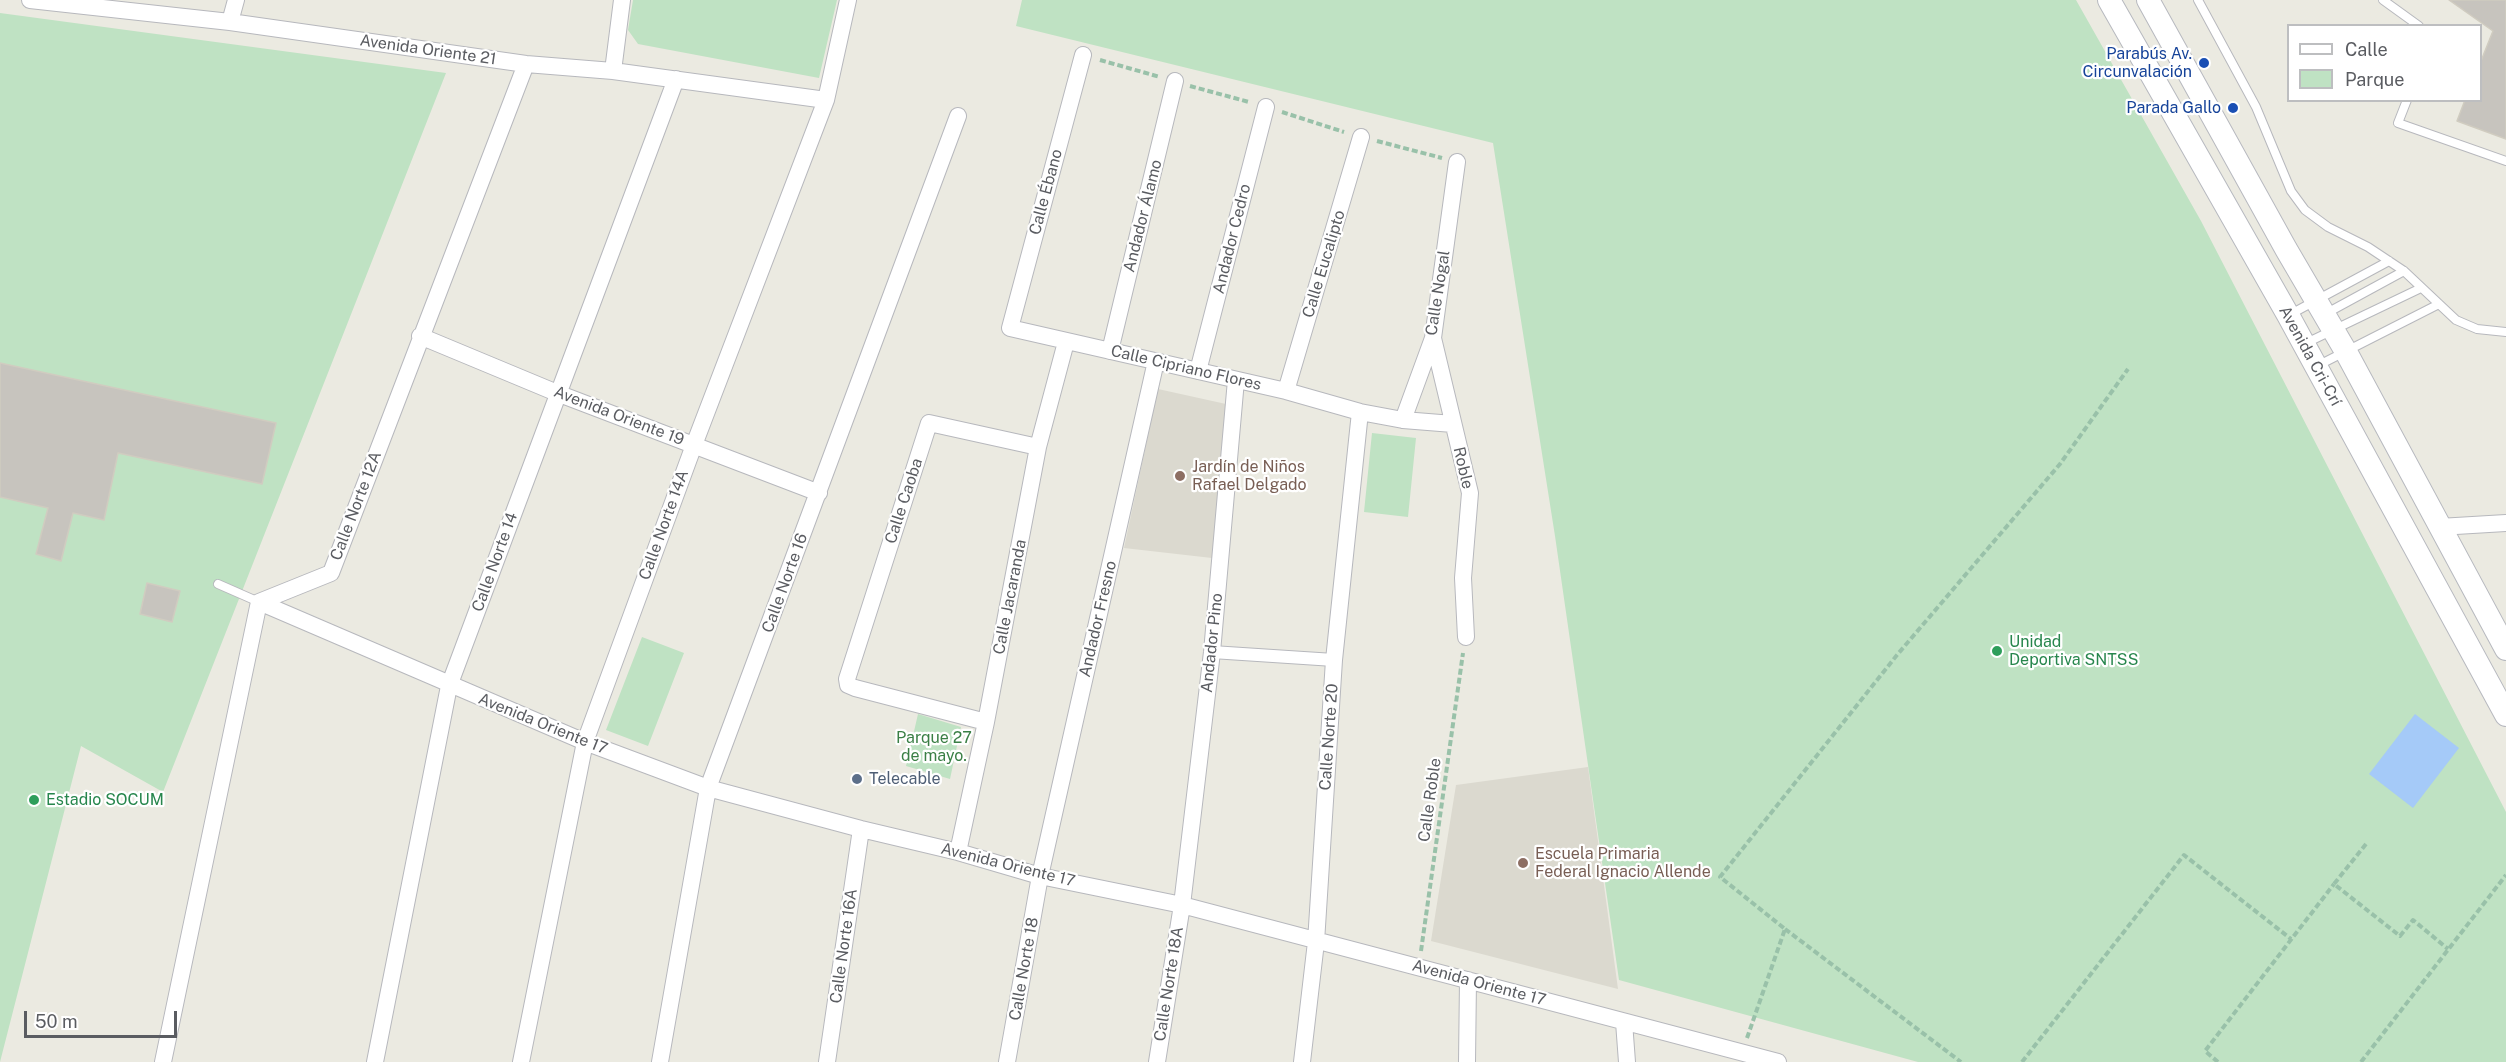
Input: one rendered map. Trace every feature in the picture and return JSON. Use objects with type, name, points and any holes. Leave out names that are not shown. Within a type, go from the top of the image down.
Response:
[{"type":"main road","name":"Avenida Cri-Crí","points":[[2109,0],[2288,315],[2506,715]]},
{"type":"main road","name":"Avenida Cri-Crí","points":[[2148,0],[2286,249],[2345,350],[2506,649]]},
{"type":"main road","points":[[2224,200],[2239,201],[2272,258],[2280,259],[2286,249]]},
{"type":"street","name":"Avenida Oriente 21","points":[[30,0],[230,22],[526,64],[613,71],[826,100]]},
{"type":"street","points":[[230,22],[236,0]]},
{"type":"street","points":[[613,71],[622,0]]},
{"type":"street","name":"Calle Norte 14A","points":[[521,1062],[585,742],[694,445],[826,100],[848,0]]},
{"type":"street","name":"Calle Ébano","points":[[1010,328],[1083,55]]},
{"type":"street","name":"Calle Norte 12A","points":[[259,602],[331,573],[526,64]]},
{"type":"street","name":"Calle Norte 14","points":[[375,1062],[449,686],[676,79]]},
{"type":"street","name":"Andador Álamo","points":[[1110,351],[1175,81]]},
{"type":"street","name":"Andador Cedro","points":[[1198,371],[1266,107]]},
{"type":"street","name":"Calle Norte 16","points":[[660,1062],[708,788],[958,116]]},
{"type":"street","name":"Calle Eucalipto","points":[[1286,391],[1361,137]]},
{"type":"street","name":"Calle Nogal","points":[[1403,420],[1433,338],[1458,162]]},
{"type":"street","name":"Calle Cipriano Flores","points":[[1010,328],[1286,391],[1360,412],[1403,420],[1453,424]]},
{"type":"street","name":"Avenida Oriente 19","points":[[420,336],[557,393],[819,493]]},
{"type":"street","name":"Roble","points":[[1433,338],[1470,492],[1463,578],[1466,637]]},
{"type":"street","name":"Calle Jacaranda","points":[[958,852],[986,722],[1038,447],[1066,342]]},
{"type":"street","name":"Andador Fresno","points":[[1040,876],[1156,361]]},
{"type":"street","name":"Andador Pino","points":[[1182,905],[1212,652],[1236,380]]},
{"type":"street","name":"Calle Norte 20","points":[[1302,1062],[1316,942],[1334,660],[1360,412]]},
{"type":"street","name":"Calle Caoba","points":[[986,722],[848,685],[848,679],[929,423],[1038,447]]},
{"type":"street","points":[[2439,527],[2506,524]]},
{"type":"street","points":[[164,1062],[259,602]]},
{"type":"street","name":"Avenida Oriente 17","points":[[259,602],[449,686],[585,742],[708,788],[958,852],[1040,876],[1182,905],[1778,1062]]},
{"type":"street","points":[[1212,652],[1334,660]]},
{"type":"street","name":"Calle Norte 16A","points":[[827,1062],[861,829]]},
{"type":"street","name":"Calle Norte 18","points":[[1007,1062],[1040,876]]},
{"type":"street","name":"Calle Norte 18A","points":[[1157,1062],[1182,905]]},
{"type":"street","points":[[1467,1062],[1468,980]]},
{"type":"street","points":[[1624,1022],[1627,1062]]},
{"type":"lane","points":[[2198,0],[2256,107],[2291,191],[2305,210],[2328,227],[2368,247],[2404,271],[2456,320],[2477,329],[2506,332]]},
{"type":"lane","points":[[2383,0],[2416,24]]},
{"type":"lane","points":[[2406,102],[2398,123],[2506,160]]},
{"type":"lane","points":[[2304,344],[2325,314],[2389,261]]},
{"type":"lane","points":[[2325,314],[2404,271]]},
{"type":"lane","points":[[2288,315],[2325,314],[2421,288]]},
{"type":"lane","points":[[2316,366],[2439,304]]},
{"type":"lane","points":[[218,584],[259,602]]},
{"type":"path","points":[[1961,1062],[1720,877],[1897,655],[2060,464],[2128,369]]},
{"type":"path","name":"Calle Roble","points":[[1419,967],[1466,637]]},
{"type":"path","points":[[2218,1062],[2205,1051],[2366,844]]},
{"type":"path","points":[[2022,1062],[2184,855],[2291,939]]},
{"type":"path","points":[[2361,1062],[2506,875]]},
{"type":"path","points":[[2334,884],[2400,936],[2413,920],[2448,949]]},
{"type":"path","points":[[1743,1053],[1785,929]]},
{"type":"shaded area","name":"Jardín de Niños Rafael Delgado","points":[[1158,389],[1226,404],[1212,558],[1124,548]]},
{"type":"shaded area","name":"Escuela Primaria Federal Ignacio Allende","points":[[1588,767],[1618,989],[1431,941],[1456,785]]},
{"type":"green space","points":[[633,0],[837,0],[819,78],[638,44],[628,30]]},
{"type":"green space","name":"Unidad Deportiva SNTSS","points":[[1022,0],[2076,0],[2201,221],[2506,812],[2506,1062],[1918,1062],[1619,980],[1555,536],[1493,143],[1016,26]]},
{"type":"green space","points":[[0,13],[446,73],[163,792],[81,746],[0,1062]]},
{"type":"green space","points":[[1372,433],[1416,438],[1408,517],[1364,512]]},
{"type":"green space","points":[[642,637],[684,653],[648,746],[606,730]]},
{"type":"green space","name":"Parque 27 de mayo.","points":[[918,714],[961,727],[950,779],[906,766]]},
{"type":"water","points":[[2415,714],[2459,748],[2413,808],[2369,774]]},
{"type":"building","points":[[2449,0],[2506,0],[2506,139],[2457,121],[2464,102],[2482,102],[2482,58],[2493,31]]},
{"type":"building","points":[[0,363],[276,423],[262,484],[118,453],[104,520],[73,513],[61,561],[36,554],[48,508],[0,497]]},
{"type":"building","points":[[147,583],[180,591],[172,622],[140,614]]},
{"type":"place","name":"Parabús Av. Circunvalación","points":[[2204,63]]},
{"type":"place","name":"Parada Gallo","points":[[2233,108]]},
{"type":"place","name":"Jardín de Niños Rafael Delgado","points":[[1180,476]]},
{"type":"place","name":"Unidad Deportiva SNTSS","points":[[1997,651]]},
{"type":"place","name":"Telecable","points":[[857,779]]},
{"type":"place","name":"Estadio SOCUM","points":[[34,800]]},
{"type":"place","name":"Escuela Primaria Federal Ignacio Allende","points":[[1523,863]]}]
